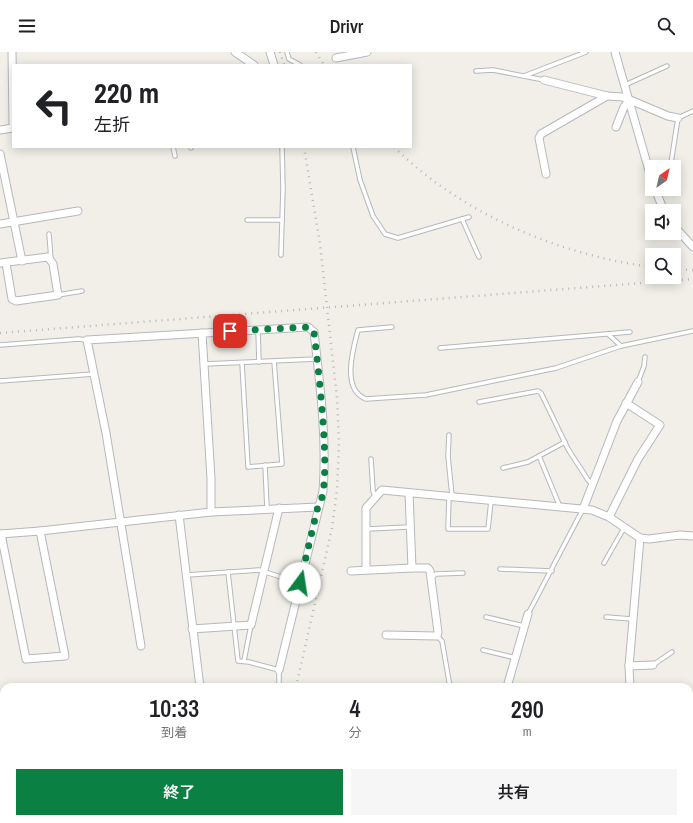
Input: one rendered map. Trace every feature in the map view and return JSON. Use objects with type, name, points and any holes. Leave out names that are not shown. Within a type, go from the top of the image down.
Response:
[{"type":"street","points":[[12,52],[12,64]]},
{"type":"street","points":[[235,52],[253,64]]},
{"type":"street","points":[[270,52],[274,64]]},
{"type":"street","points":[[336,58],[350,54],[367,52]]},
{"type":"street","points":[[615,52],[646,160]]},
{"type":"street","points":[[544,80],[607,96],[623,97],[668,116],[678,118]]},
{"type":"street","points":[[546,174],[538,138],[541,134],[607,96]]},
{"type":"street","points":[[616,127],[624,106],[629,100]]},
{"type":"street","points":[[0,130],[12,128]]},
{"type":"street","points":[[0,154],[22,261]]},
{"type":"street","points":[[0,224],[78,211]]},
{"type":"street","points":[[681,234],[693,247]]},
{"type":"street","points":[[48,257],[51,259],[58,296],[16,301],[12,299],[3,263],[22,261],[48,257]]},
{"type":"street","points":[[141,646],[122,521],[87,340],[308,327],[314,332],[323,417],[324,468],[322,499],[318,506],[279,670]]},
{"type":"street","points":[[202,333],[212,512]]},
{"type":"street","points":[[583,509],[617,420],[638,382]]},
{"type":"street","points":[[609,516],[638,459],[660,425],[626,403]]},
{"type":"street","points":[[366,570],[366,508],[375,496],[382,490],[583,509],[609,516],[640,538],[649,539],[680,535],[693,536]]},
{"type":"street","points":[[409,493],[412,568]]},
{"type":"street","points":[[40,531],[65,656],[26,659],[0,534],[212,512],[318,506]]},
{"type":"street","points":[[192,629],[251,625],[279,508]]},
{"type":"street","points":[[179,515],[199,683]]},
{"type":"street","points":[[630,683],[629,666],[640,538]]},
{"type":"street","points":[[351,571],[428,568],[432,577],[438,632],[437,636],[386,635]]},
{"type":"street","points":[[509,683],[528,614]]},
{"type":"street","points":[[629,666],[653,665]]},
{"type":"lane","points":[[287,52],[289,59],[298,64]]},
{"type":"lane","points":[[524,76],[586,52]]},
{"type":"lane","points":[[625,85],[667,66]]},
{"type":"lane","points":[[476,71],[493,70],[544,80]]},
{"type":"lane","points":[[671,160],[678,118],[693,111]]},
{"type":"lane","points":[[173,148],[175,156]]},
{"type":"lane","points":[[281,255],[283,188],[282,148]]},
{"type":"lane","points":[[353,148],[360,180],[373,216],[385,234],[398,238],[469,217]]},
{"type":"lane","points":[[462,219],[479,257]]},
{"type":"lane","points":[[247,220],[282,220]]},
{"type":"lane","points":[[49,234],[51,259]]},
{"type":"lane","points":[[58,296],[82,292]]},
{"type":"lane","points":[[392,327],[358,330],[351,362],[352,383],[354,392],[359,397],[366,400],[426,396],[556,368],[622,346],[693,331]]},
{"type":"lane","points":[[258,330],[259,362]]},
{"type":"lane","points":[[440,348],[630,332]]},
{"type":"lane","points":[[608,334],[622,346]]},
{"type":"lane","points":[[0,345],[79,339],[87,340]]},
{"type":"lane","points":[[638,382],[644,366],[645,357]]},
{"type":"lane","points":[[204,364],[317,359]]},
{"type":"lane","points":[[242,363],[248,467],[282,464],[274,361]]},
{"type":"lane","points":[[0,381],[94,374]]},
{"type":"lane","points":[[479,402],[538,391],[543,395],[565,442],[588,480],[592,484]]},
{"type":"lane","points":[[449,435],[448,456],[451,497],[448,529],[488,529],[491,500]]},
{"type":"lane","points":[[503,468],[528,462],[565,442]]},
{"type":"lane","points":[[539,456],[560,507]]},
{"type":"lane","points":[[371,459],[373,490],[375,496]]},
{"type":"lane","points":[[265,465],[267,508]]},
{"type":"lane","points":[[528,614],[552,571],[583,509]]},
{"type":"lane","points":[[367,529],[410,527]]},
{"type":"lane","points":[[604,563],[624,528]]},
{"type":"lane","points":[[500,569],[552,571]]},
{"type":"lane","points":[[186,575],[259,570],[264,573],[300,583]]},
{"type":"lane","points":[[228,572],[238,661],[244,661],[279,670],[279,683]]},
{"type":"lane","points":[[432,577],[436,574],[463,573]]},
{"type":"lane","points":[[486,617],[524,626]]},
{"type":"lane","points":[[606,617],[634,620]]},
{"type":"lane","points":[[244,661],[251,625]]},
{"type":"lane","points":[[437,636],[442,641],[449,683]]},
{"type":"lane","points":[[483,650],[516,658]]},
{"type":"lane","points":[[653,665],[672,652]]},
{"type":"railway","points":[[280,52],[284,64]]},
{"type":"railway","points":[[316,52],[323,64]]},
{"type":"railway","points":[[297,683],[332,528],[337,490],[339,443],[337,398],[320,244],[304,148]]},
{"type":"railway","points":[[395,148],[421,171],[450,192],[481,211],[514,228],[582,253],[645,266]]},
{"type":"railway","points":[[681,269],[693,270]]},
{"type":"railway","points":[[0,333],[693,279]]},
{"type":"route","points":[[230,331],[308,327],[314,332],[323,417],[324,468],[322,499],[318,506],[300,583]]}]
